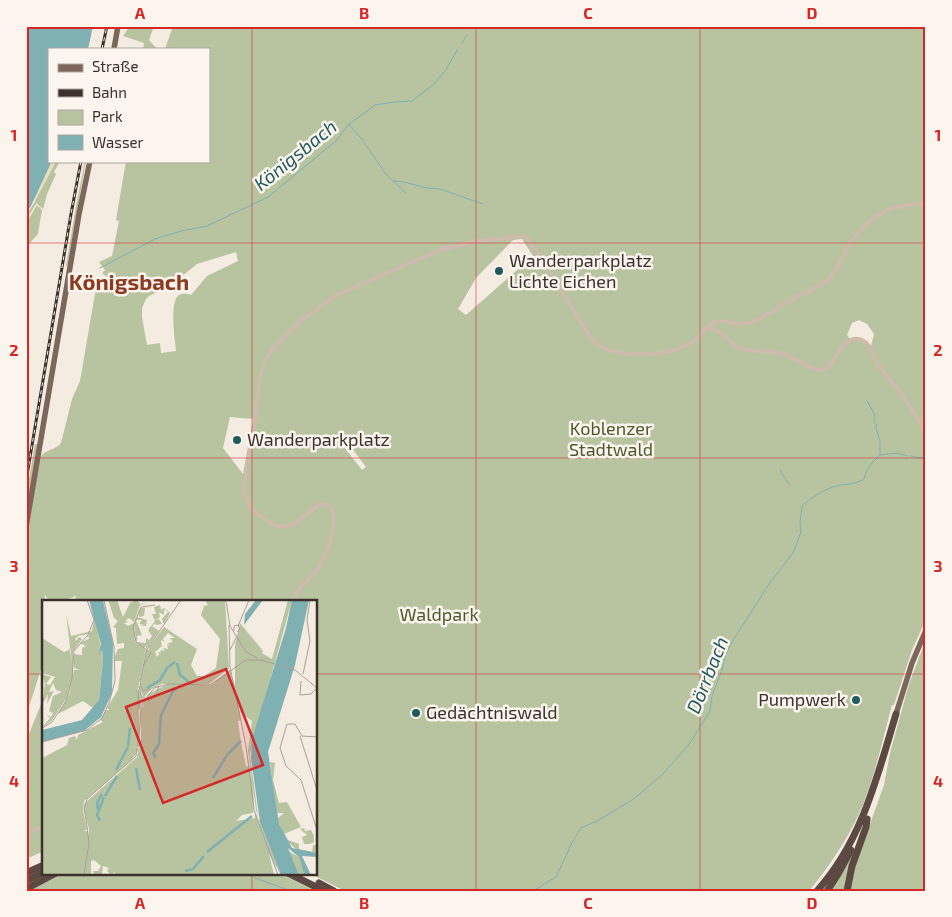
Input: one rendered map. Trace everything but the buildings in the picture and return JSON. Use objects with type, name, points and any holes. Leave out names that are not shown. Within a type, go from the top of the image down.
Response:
[{"type":"highway","points":[[827,891],[867,819],[884,770],[896,714]]},
{"type":"highway","points":[[817,891],[843,856],[862,818],[873,792],[896,714]]},
{"type":"highway","points":[[847,891],[852,866],[867,819]]},
{"type":"highway","points":[[26,873],[42,866]]},
{"type":"highway","points":[[26,881],[42,873]]},
{"type":"highway","points":[[26,890],[54,874]]},
{"type":"highway","points":[[290,874],[324,891]]},
{"type":"highway","points":[[300,874],[334,891]]},
{"type":"main road","points":[[114,48],[118,26]]},
{"type":"main road","points":[[26,527],[90,162]]},
{"type":"main road","points":[[896,714],[909,671],[926,630]]},
{"type":"street","points":[[292,600],[296,591],[315,572],[322,560],[334,528],[333,511],[324,503],[320,504],[292,525],[285,527],[276,526],[259,516],[249,505],[244,490],[245,473],[254,430],[260,376],[264,362],[274,348],[301,321],[332,298],[440,250],[477,241],[524,236],[535,249],[587,332],[594,340],[604,348],[615,352],[651,354],[675,350],[693,341],[712,323],[750,323],[821,285],[834,274],[852,242],[866,224],[894,207],[926,204]]},
{"type":"street","points":[[708,327],[722,334],[734,346],[741,349],[782,353],[818,370],[829,367],[846,343],[852,340],[861,340],[868,346],[877,364],[904,397],[917,419],[926,429]]},
{"type":"street","points":[[26,834],[42,827]]},
{"type":"green space","points":[[130,26],[154,26],[149,40],[156,48],[143,48],[144,43],[123,36]]},
{"type":"green space","name":"Koblenzer Stadtwald","points":[[175,26],[926,26],[926,619],[912,650],[894,705],[892,705],[864,803],[848,836],[809,891],[345,891],[311,874],[318,874],[318,600],[75,600],[76,596],[66,600],[48,600],[45,595],[44,600],[42,600],[41,622],[42,666],[26,716],[26,537],[40,458],[61,443],[72,399],[80,381],[96,288],[101,289],[107,277],[102,273],[105,270],[99,262],[112,256],[119,221],[116,220],[126,162],[210,162],[210,48],[165,48],[172,29]],"holes":[[[522,239],[533,256],[466,315],[458,309],[476,278],[513,240]],[[236,252],[238,261],[207,276],[191,295],[179,295],[176,299],[173,313],[176,351],[161,353],[160,343],[147,345],[142,317],[142,308],[146,299],[176,281],[197,264]],[[859,320],[867,324],[874,334],[871,346],[862,338],[850,339],[847,335],[852,323]],[[230,417],[253,419],[243,474],[223,448]],[[345,439],[366,467],[362,470],[341,443]]]},
{"type":"green space","points":[[55,162],[59,162],[54,172],[56,174],[43,209],[36,203],[26,220],[26,216]]},
{"type":"green space","points":[[86,162],[67,267],[66,266]]},
{"type":"green space","points":[[37,205],[42,210],[38,234],[26,247],[26,223]]},
{"type":"green space","points":[[35,444],[38,444],[26,516],[26,496]]},
{"type":"green space","points":[[926,639],[926,891],[850,891],[856,863],[884,785],[890,753],[909,684]]},
{"type":"green space","points":[[42,702],[42,852],[26,859],[26,741]]},
{"type":"green space","points":[[853,853],[845,891],[829,891]]},
{"type":"green space","points":[[60,874],[281,874],[315,891],[30,891]]},
{"type":"sand","points":[[52,162],[55,162],[35,201],[33,202]]},
{"type":"water","points":[[26,26],[93,26],[88,48],[48,48],[48,162],[52,162],[26,213]]},
{"type":"waterway","name":"Königsbach","points":[[462,43],[467,35]]},
{"type":"waterway","name":"Königsbach","points":[[100,268],[155,239],[207,226],[268,197],[337,140],[348,125],[375,105],[412,101],[434,84],[445,71],[458,49]]},
{"type":"waterway","points":[[349,125],[361,138],[385,173],[406,193]]},
{"type":"waterway","points":[[394,181],[440,189],[483,204]]},
{"type":"waterway","name":"Dörrbach","points":[[533,891],[556,877],[581,828],[597,821],[635,798],[664,773],[690,743],[710,711],[712,696],[732,642],[769,584],[793,553],[801,532],[802,506],[830,488],[856,483],[864,479],[868,469],[880,455],[880,441],[877,425],[874,422],[875,415],[867,401]]},
{"type":"waterway","points":[[880,455],[897,453],[908,456]]},
{"type":"waterway","points":[[911,456],[926,459]]},
{"type":"waterway","points":[[780,470],[790,486]]},
{"type":"waterway","points":[[255,878],[291,891]]},
{"type":"railway","points":[[102,48],[107,26]]},
{"type":"railway","points":[[26,481],[81,162]]},
{"type":"place","name":"Wanderparkplatz Lichte Eichen","points":[[499,271]]},
{"type":"place","name":"Wanderparkplatz","points":[[237,440]]},
{"type":"place","name":"Pumpwerk","points":[[856,700]]},
{"type":"place","name":"Gedächtniswald","points":[[416,713]]},
{"type":"district","name":"Königsbach","points":[[129,282]]},
{"type":"park label","name":"Waldpark","points":[[439,615]]}]
